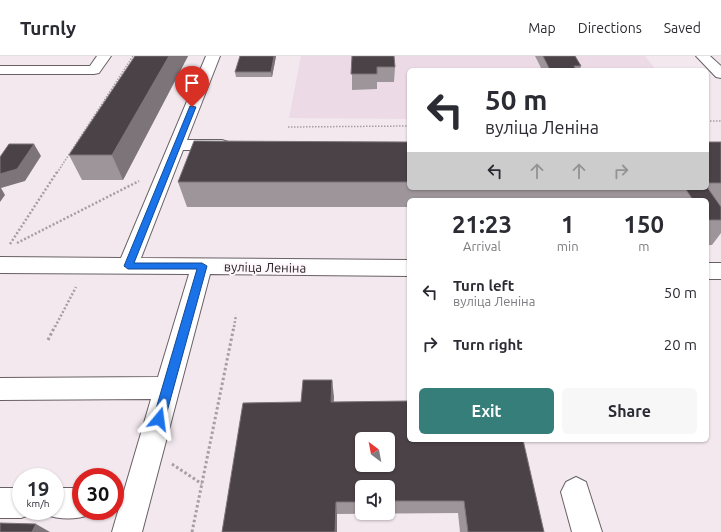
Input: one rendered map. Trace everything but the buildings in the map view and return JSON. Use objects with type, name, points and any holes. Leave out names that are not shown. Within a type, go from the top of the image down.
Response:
[{"type":"street","points":[[0,70],[94,70],[104,56]]},
{"type":"street","points":[[128,266],[213,56]]},
{"type":"street","points":[[703,56],[721,74]]},
{"type":"street","points":[[177,145],[239,145]]},
{"type":"street","name":"вуліца Леніна","points":[[0,265],[407,268]]},
{"type":"street","points":[[127,532],[125,503],[150,450],[202,266]]},
{"type":"street","points":[[709,271],[721,271]]},
{"type":"street","points":[[0,389],[168,388]]},
{"type":"street","points":[[576,492],[587,532]]},
{"type":"street","points":[[0,503],[12,503]]},
{"type":"path","points":[[133,56],[7,248],[143,178]]},
{"type":"path","points":[[709,121],[721,121]]},
{"type":"path","points":[[288,127],[407,126]]},
{"type":"path","points":[[48,340],[87,266]]},
{"type":"path","points":[[192,532],[236,315]]},
{"type":"path","points":[[150,450],[202,484]]},
{"type":"shaded area","points":[[301,56],[645,56],[654,68],[407,68],[407,119],[289,118]]},
{"type":"route","points":[[159,419],[202,266],[128,266],[192,107]]}]
